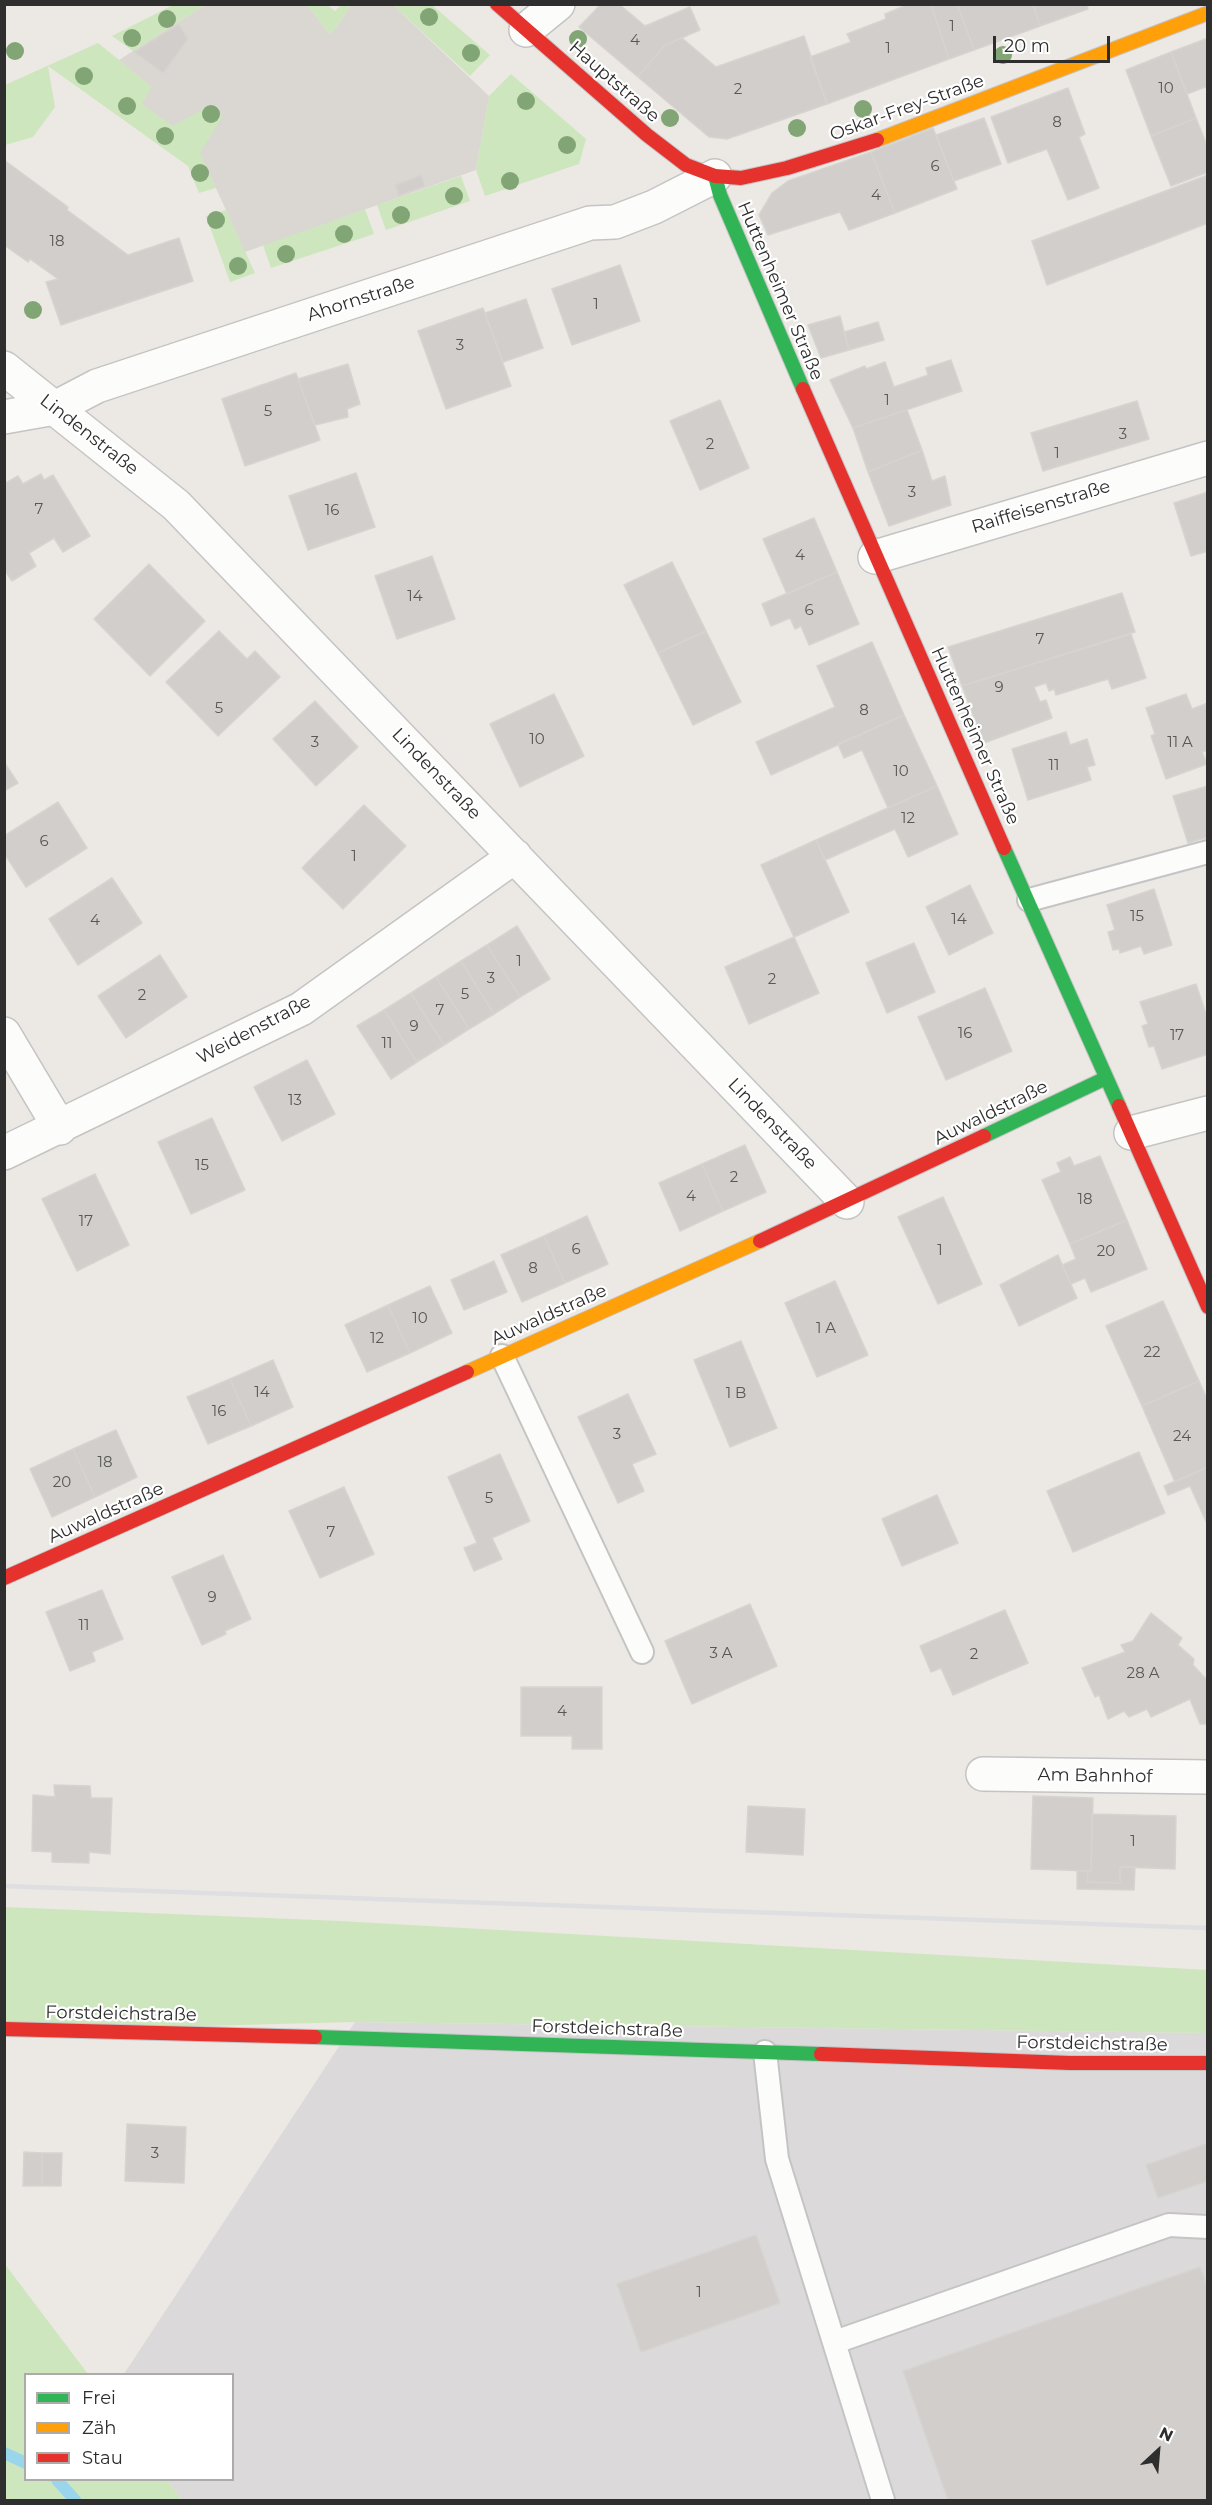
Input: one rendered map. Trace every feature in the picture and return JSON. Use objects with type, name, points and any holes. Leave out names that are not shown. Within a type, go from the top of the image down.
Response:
[{"type":"street","name":"Hauptstraße","points":[[497,4],[646,135],[686,165],[715,176]]},
{"type":"street","points":[[526,30],[558,4]]},
{"type":"street","name":"Oskar-Frey-Straße","points":[[715,176],[741,178],[764,175],[825,158],[1208,13]]},
{"type":"street","name":"Ahornstraße","points":[[4,417],[55,408],[97,386],[590,223],[615,222],[654,207],[715,176]]},
{"type":"street","name":"Huttenheimer Straße","points":[[715,176],[720,195],[875,557],[1208,1307]]},
{"type":"street","name":"Lindenstraße","points":[[4,368],[176,505],[847,1202]]},
{"type":"street","name":"Raiffeisenstraße","points":[[875,557],[1208,458]]},
{"type":"street","name":"Weidenstraße","points":[[4,1153],[301,1010],[514,856]]},
{"type":"street","points":[[4,1034],[60,1128]]},
{"type":"street","name":"Auwaldstraße","points":[[4,1578],[847,1202],[1106,1078]]},
{"type":"street","points":[[1131,1133],[1208,1113]]},
{"type":"street","name":"Am Bahnhof","points":[[983,1774],[1208,1778]]},
{"type":"street","name":"Forstdeichstraße","points":[[4,2029],[323,2037],[1070,2063],[1208,2063]]},
{"type":"lane","points":[[1029,900],[1208,852]]},
{"type":"lane","points":[[502,1356],[642,1652]]},
{"type":"lane","points":[[765,2052],[777,2159],[883,2500]]},
{"type":"lane","points":[[835,2342],[1169,2225],[1208,2227]]},
{"type":"shaded area","points":[[205,5],[307,5],[329,34],[337,27],[351,5],[393,5],[489,96],[476,170],[245,252],[200,153],[223,116],[209,106],[173,126],[142,104],[152,87],[119,60]]},
{"type":"shaded area","points":[[355,2022],[1207,2033],[1207,2500],[182,2500],[168,2481],[234,2481],[234,2373],[125,2373]]},
{"type":"green space","points":[[173,5],[205,5],[133,51],[112,36]]},
{"type":"green space","points":[[307,5],[327,5],[335,11],[341,5],[351,5],[337,27],[329,34]]},
{"type":"green space","points":[[393,5],[432,5],[490,55],[470,76]]},
{"type":"green space","points":[[98,43],[153,87],[209,106],[224,116],[201,153],[216,188],[199,193],[188,166],[48,66],[55,107],[33,137],[5,145],[5,85]]},
{"type":"green space","points":[[511,74],[586,139],[579,164],[485,196],[476,170],[489,96]]},
{"type":"green space","points":[[461,176],[470,201],[386,230],[377,205]]},
{"type":"green space","points":[[365,209],[374,234],[271,268],[263,245]]},
{"type":"green space","points":[[226,210],[255,273],[230,282],[206,216]]},
{"type":"green space","points":[[5,1907],[340,1921],[1207,1970],[1207,2033],[355,2022],[5,2031]]},
{"type":"green space","points":[[4,2263],[87,2373],[24,2373],[24,2481],[168,2481],[182,2500],[5,2500]]},
{"type":"building","points":[[601,4],[619,4],[645,26],[690,7],[700,30],[665,45],[638,77],[579,27]]},
{"type":"building","points":[[909,4],[931,4],[949,59],[827,104],[810,57],[851,42],[847,34],[886,19],[885,14]]},
{"type":"building","points":[[931,4],[957,4],[974,50],[949,59]]},
{"type":"building","points":[[957,4],[1033,4],[1040,26],[974,50]]},
{"type":"building","points":[[1033,4],[1087,4],[1088,9],[1040,26]]},
{"type":"building","points":[[179,24],[188,39],[163,73],[134,52]]},
{"type":"building","points":[[804,36],[827,104],[727,139],[709,137],[638,77],[665,45],[682,38],[716,67]]},
{"type":"building","points":[[1208,38],[1208,86],[1187,94],[1171,52]]},
{"type":"building","points":[[1171,52],[1196,118],[1151,136],[1126,70]]},
{"type":"building","points":[[1068,88],[1085,134],[1079,137],[1099,188],[1068,200],[1047,149],[1008,163],[991,117]]},
{"type":"building","points":[[984,118],[1001,164],[954,181],[936,135]]},
{"type":"building","points":[[1196,118],[1208,148],[1208,172],[1171,186],[1151,136]]},
{"type":"building","points":[[933,128],[957,189],[895,213],[871,152]]},
{"type":"building","points":[[871,152],[895,213],[849,230],[840,212],[768,235],[759,215],[772,193],[788,181]]},
{"type":"building","points":[[4,160],[128,255],[179,238],[193,281],[61,325],[46,282],[58,279],[30,259],[28,262],[4,245]]},
{"type":"building","points":[[421,175],[425,186],[399,196],[395,185]]},
{"type":"building","points":[[1208,175],[1208,223],[1047,285],[1032,241]]},
{"type":"building","points":[[620,265],[640,321],[572,345],[552,289]]},
{"type":"building","points":[[526,299],[543,348],[503,362],[485,313]]},
{"type":"building","points":[[483,308],[511,386],[446,409],[418,331]]},
{"type":"building","points":[[840,316],[849,350],[821,358],[808,325]]},
{"type":"building","points":[[878,322],[884,340],[849,350],[844,332]]},
{"type":"building","points":[[951,360],[962,391],[853,428],[830,380],[865,366],[866,369],[885,362],[894,387],[928,375],[926,368]]},
{"type":"building","points":[[348,364],[360,404],[347,409],[348,417],[315,425],[298,379]]},
{"type":"building","points":[[296,373],[320,440],[245,466],[222,399]]},
{"type":"building","points":[[720,400],[749,468],[700,490],[670,421]]},
{"type":"building","points":[[1137,401],[1149,439],[1043,471],[1031,433]]},
{"type":"building","points":[[907,410],[922,450],[868,472],[853,428]]},
{"type":"building","points":[[922,450],[932,481],[945,476],[951,505],[889,526],[868,472]]},
{"type":"building","points":[[356,473],[375,527],[308,550],[289,496]]},
{"type":"building","points":[[41,474],[44,480],[53,475],[90,536],[63,552],[54,538],[29,553],[36,566],[12,581],[4,569],[4,484],[18,476],[23,484]]},
{"type":"building","points":[[1208,492],[1208,551],[1191,556],[1174,503]]},
{"type":"building","points":[[814,518],[837,572],[787,594],[763,539]]},
{"type":"building","points":[[432,556],[455,619],[397,639],[375,576]]},
{"type":"building","points":[[672,562],[706,631],[658,653],[624,585]]},
{"type":"building","points":[[149,564],[205,621],[150,676],[94,619]]},
{"type":"building","points":[[837,572],[859,624],[809,645],[801,626],[795,629],[790,618],[771,626],[762,604]]},
{"type":"building","points":[[1122,593],[1135,632],[962,686],[948,647]]},
{"type":"building","points":[[219,631],[247,659],[255,651],[280,677],[218,736],[166,682]]},
{"type":"building","points":[[706,631],[741,702],[693,725],[658,653]]},
{"type":"building","points":[[1131,634],[1146,678],[1112,689],[1108,679],[1056,695],[1054,689],[1049,691],[1046,683],[1034,687],[1040,702],[1046,700],[1052,718],[984,743],[962,686]]},
{"type":"building","points":[[872,642],[904,715],[771,775],[756,742],[835,707],[817,666]]},
{"type":"building","points":[[554,694],[584,756],[520,787],[490,724]]},
{"type":"building","points":[[1186,694],[1192,709],[1208,703],[1208,750],[1202,752],[1207,764],[1166,779],[1151,736],[1155,734],[1146,708]]},
{"type":"building","points":[[315,701],[358,747],[316,786],[273,739]]},
{"type":"building","points":[[904,715],[937,786],[888,808],[862,750],[844,758],[838,744]]},
{"type":"building","points":[[1066,732],[1070,745],[1087,739],[1095,765],[1087,767],[1091,780],[1028,800],[1012,749]]},
{"type":"building","points":[[4,762],[18,783],[4,791]]},
{"type":"building","points":[[937,786],[958,834],[908,857],[895,829],[825,860],[816,840]]},
{"type":"building","points":[[1208,786],[1208,837],[1188,843],[1173,796]]},
{"type":"building","points":[[58,802],[87,848],[26,887],[4,853],[4,836]]},
{"type":"building","points":[[364,805],[406,846],[343,909],[302,868]]},
{"type":"building","points":[[816,840],[849,912],[794,937],[761,865]]},
{"type":"building","points":[[112,878],[142,923],[78,965],[49,919]]},
{"type":"building","points":[[970,885],[993,933],[949,955],[926,907]]},
{"type":"building","points":[[1154,889],[1172,945],[1144,954],[1141,946],[1120,953],[1119,949],[1113,950],[1108,932],[1115,930],[1107,905]]},
{"type":"building","points":[[517,926],[550,979],[520,997],[487,945]]},
{"type":"building","points":[[794,937],[819,993],[749,1024],[725,967]]},
{"type":"building","points":[[914,943],[935,992],[887,1013],[866,963]]},
{"type":"building","points":[[487,945],[520,997],[494,1014],[461,961]]},
{"type":"building","points":[[160,955],[187,997],[126,1038],[98,996]]},
{"type":"building","points":[[461,961],[494,1014],[469,1029],[436,977]]},
{"type":"building","points":[[436,977],[469,1029],[444,1045],[411,993]]},
{"type":"building","points":[[1196,984],[1208,1020],[1208,1054],[1162,1069],[1154,1046],[1149,1047],[1142,1026],[1148,1024],[1140,1002]]},
{"type":"building","points":[[985,988],[1012,1051],[946,1080],[918,1017]]},
{"type":"building","points":[[411,993],[444,1045],[417,1062],[384,1010]]},
{"type":"building","points":[[384,1010],[417,1062],[391,1079],[357,1026]]},
{"type":"building","points":[[307,1060],[335,1114],[282,1141],[254,1087]]},
{"type":"building","points":[[212,1118],[245,1190],[191,1214],[158,1142]]},
{"type":"building","points":[[745,1145],[766,1192],[723,1211],[702,1164]]},
{"type":"building","points":[[1100,1156],[1127,1220],[1070,1244],[1042,1180],[1061,1172],[1057,1163],[1070,1157],[1074,1166]]},
{"type":"building","points":[[702,1164],[723,1211],[680,1231],[659,1183]]},
{"type":"building","points":[[95,1174],[129,1245],[77,1271],[42,1199]]},
{"type":"building","points":[[943,1197],[982,1284],[938,1304],[898,1217]]},
{"type":"building","points":[[587,1216],[608,1264],[565,1283],[544,1236]]},
{"type":"building","points":[[1127,1220],[1147,1269],[1091,1292],[1085,1278],[1071,1284],[1062,1265],[1076,1259],[1070,1244]]},
{"type":"building","points":[[544,1236],[565,1283],[522,1302],[501,1255]]},
{"type":"building","points":[[1058,1255],[1077,1298],[1019,1326],[1000,1285]]},
{"type":"building","points":[[494,1261],[507,1292],[464,1310],[451,1280]]},
{"type":"building","points":[[835,1281],[868,1355],[817,1377],[785,1303]]},
{"type":"building","points":[[430,1286],[452,1333],[410,1353],[388,1305]]},
{"type":"building","points":[[1163,1301],[1199,1381],[1142,1406],[1106,1326]]},
{"type":"building","points":[[388,1305],[410,1353],[367,1372],[345,1325]]},
{"type":"building","points":[[741,1341],[777,1428],[730,1447],[694,1360]]},
{"type":"building","points":[[273,1360],[293,1407],[251,1426],[230,1379]]},
{"type":"building","points":[[230,1379],[251,1426],[208,1444],[187,1397]]},
{"type":"building","points":[[1199,1381],[1208,1401],[1208,1467],[1175,1482],[1142,1406]]},
{"type":"building","points":[[628,1394],[656,1454],[632,1464],[644,1491],[618,1503],[578,1417]]},
{"type":"building","points":[[116,1430],[137,1477],[95,1497],[73,1449]]},
{"type":"building","points":[[73,1449],[95,1497],[52,1517],[30,1469]]},
{"type":"building","points":[[1139,1452],[1165,1513],[1073,1552],[1047,1491]]},
{"type":"building","points":[[500,1454],[530,1521],[492,1538],[502,1559],[474,1571],[464,1548],[477,1543],[448,1477]]},
{"type":"building","points":[[1208,1467],[1208,1526],[1190,1486],[1168,1495],[1164,1486]]},
{"type":"building","points":[[344,1487],[374,1554],[320,1578],[289,1511]]},
{"type":"building","points":[[937,1495],[958,1543],[902,1566],[882,1519]]},
{"type":"building","points":[[223,1555],[251,1619],[202,1645],[172,1577]]},
{"type":"building","points":[[102,1590],[123,1639],[92,1652],[95,1661],[70,1671],[46,1612]]},
{"type":"building","points":[[750,1604],[777,1666],[692,1704],[665,1641]]},
{"type":"building","points":[[1005,1610],[1028,1663],[953,1695],[941,1668],[931,1672],[920,1646]]},
{"type":"building","points":[[1151,1613],[1182,1638],[1178,1645],[1194,1659],[1193,1665],[1208,1681],[1208,1724],[1200,1724],[1190,1699],[1151,1717],[1147,1709],[1129,1717],[1124,1711],[1108,1719],[1099,1695],[1095,1697],[1082,1668],[1125,1652],[1121,1645],[1133,1641]]},
{"type":"building","points":[[521,1687],[602,1687],[602,1749],[572,1749],[572,1736],[521,1736]]},
{"type":"building","points":[[54,1785],[90,1786],[91,1798],[112,1798],[110,1854],[89,1852],[89,1863],[52,1862],[52,1852],[32,1851],[33,1795],[55,1797]]},
{"type":"building","points":[[1033,1796],[1093,1798],[1091,1871],[1031,1869]]},
{"type":"building","points":[[748,1806],[805,1809],[803,1855],[746,1852]]},
{"type":"building","points":[[1092,1814],[1176,1816],[1175,1869],[1120,1867],[1120,1883],[1087,1882],[1088,1871],[1091,1871]]},
{"type":"building","points":[[1120,1867],[1135,1867],[1134,1890],[1077,1889],[1077,1871],[1088,1871],[1087,1882],[1120,1883]]},
{"type":"building","points":[[127,2124],[186,2127],[184,2183],[125,2181]]},
{"type":"building","points":[[1208,2143],[1208,2181],[1158,2198],[1146,2165]]},
{"type":"building","points":[[24,2152],[42,2153],[42,2186],[23,2186]]},
{"type":"building","points":[[42,2153],[62,2153],[61,2186],[42,2186]]},
{"type":"building","points":[[756,2235],[780,2303],[641,2352],[617,2284]]},
{"type":"building","points":[[1200,2267],[1208,2288],[1208,2500],[948,2500],[903,2371]]},
{"type":"waterway","points":[[4,2453],[24,2462]]},
{"type":"waterway","points":[[58,2481],[75,2500]]},
{"type":"railway","points":[[4,1886],[1208,1928]]},
{"type":"traffic: fast","points":[[715,176],[720,195],[803,389]]},
{"type":"traffic: fast","points":[[1004,848],[1119,1106]]},
{"type":"traffic: fast","points":[[984,1136],[1106,1078]]},
{"type":"traffic: fast","points":[[315,2037],[821,2054]]},
{"type":"traffic: slow","points":[[877,140],[1208,13]]},
{"type":"traffic: slow","points":[[467,1372],[760,1241]]},
{"type":"traffic: jam","points":[[497,4],[647,135],[686,165],[715,176],[741,178],[787,168],[877,140]]},
{"type":"traffic: jam","points":[[803,389],[1004,848]]},
{"type":"traffic: jam","points":[[1119,1106],[1208,1307]]},
{"type":"traffic: jam","points":[[760,1241],[984,1136]]},
{"type":"traffic: jam","points":[[4,1578],[467,1372]]},
{"type":"traffic: jam","points":[[4,2029],[315,2037]]},
{"type":"traffic: jam","points":[[821,2054],[1070,2063],[1208,2063]]}]
